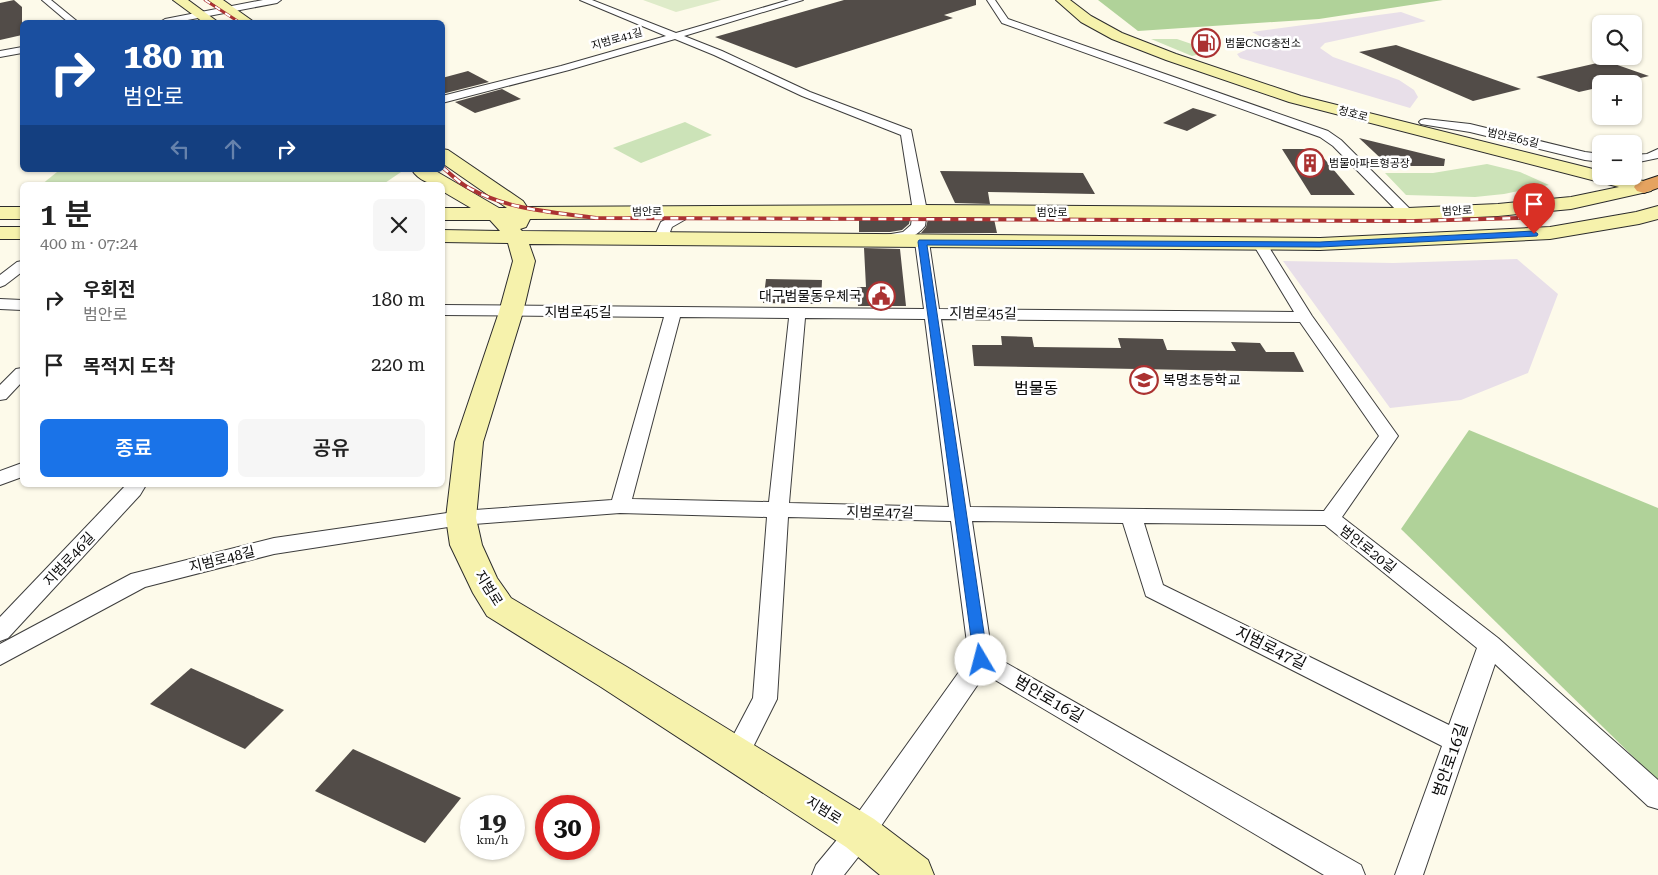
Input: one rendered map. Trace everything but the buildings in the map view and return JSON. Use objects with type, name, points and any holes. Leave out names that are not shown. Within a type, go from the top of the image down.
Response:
[{"type":"main road","points":[[179,0],[206,19]]},
{"type":"main road","points":[[214,0],[244,20]]},
{"type":"main road","name":"청호로","points":[[1062,0],[1086,19],[1117,36],[1200,67],[1295,99],[1533,159],[1649,183]]},
{"type":"main road","points":[[445,156],[516,205],[511,222]]},
{"type":"main road","points":[[1533,159],[1592,169]]},
{"type":"main road","points":[[1533,159],[1564,177],[1572,187],[1561,198],[1540,206]]},
{"type":"main road","points":[[423,172],[440,182]]},
{"type":"main road","points":[[1649,183],[1658,172]]},
{"type":"main road","name":"범안로","points":[[445,235],[511,222],[688,212],[920,211],[1408,214],[1540,206],[1603,197],[1649,183]]},
{"type":"main road","points":[[445,185],[511,222],[672,240],[1260,244],[1394,242],[1550,233],[1639,218],[1658,212]]},
{"type":"main road","points":[[0,213],[20,213]]},
{"type":"main road","name":"범안로","points":[[445,214],[511,222]]},
{"type":"main road","name":"지범로","points":[[511,222],[524,261],[512,312],[469,442],[461,518],[466,545],[484,584],[499,607],[614,677],[860,833],[913,875]]},
{"type":"main road","points":[[0,233],[20,233]]},
{"type":"street","points":[[46,0],[70,20]]},
{"type":"street","points":[[192,20],[206,19],[228,10],[277,0]]},
{"type":"street","points":[[584,0],[718,53],[806,94],[907,133],[920,211],[918,226],[906,235],[873,242]]},
{"type":"street","name":"지범로41길","points":[[445,99],[565,68],[799,0]]},
{"type":"street","points":[[991,0],[1006,21],[1324,134],[1337,143],[1408,214]]},
{"type":"street","points":[[0,54],[19,50]]},
{"type":"street","name":"범안로65길","points":[[1424,122],[1470,128],[1592,157]]},
{"type":"street","points":[[1642,158],[1658,153]]},
{"type":"street","points":[[672,240],[663,233],[666,225],[688,212]]},
{"type":"street","points":[[826,875],[860,833],[981,660],[922,242]]},
{"type":"street","name":"범안로20길","points":[[1260,244],[1305,317],[1389,436],[1330,518],[1490,645],[1658,796]]},
{"type":"street","points":[[0,282],[20,266]]},
{"type":"street","points":[[0,304],[20,305]]},
{"type":"street","points":[[445,310],[512,312]]},
{"type":"street","name":"지범로45길","points":[[512,312],[798,312],[1305,317]]},
{"type":"street","points":[[620,506],[673,312]]},
{"type":"street","points":[[736,754],[765,699],[778,510],[798,312]]},
{"type":"street","points":[[0,395],[20,375]]},
{"type":"street","points":[[0,478],[20,471]]},
{"type":"street","name":"지범로46길","points":[[0,632],[135,487]]},
{"type":"street","name":"지범로47길","points":[[461,518],[620,506],[961,514],[1330,518]]},
{"type":"street","name":"지범로47길","points":[[1132,516],[1154,590],[1457,741]]},
{"type":"street","name":"지범로48길","points":[[0,654],[139,580],[274,546],[461,518]]},
{"type":"street","name":"범안로16길","points":[[1410,875],[1490,645]]},
{"type":"street","name":"범안로16길","points":[[981,660],[1351,875]]},
{"type":"shaded area","points":[[1401,12],[1426,21],[1325,43],[1320,48],[1333,57],[1399,80],[1414,90],[1418,97],[1410,108],[1240,58],[1237,54],[1267,40],[1252,32]]},
{"type":"shaded area","points":[[1517,259],[1558,294],[1528,373],[1461,400],[1390,408],[1283,261],[1393,263]]},
{"type":"green space","points":[[643,0],[721,0],[676,12]]},
{"type":"green space","points":[[1098,0],[1443,0],[1319,19],[1138,31]]},
{"type":"green space","points":[[1151,39],[1177,39],[1212,51],[1192,56]]},
{"type":"green space","points":[[685,122],[712,135],[641,163],[613,148]]},
{"type":"green space","points":[[1487,164],[1520,172],[1549,185],[1504,194],[1475,197],[1406,195],[1385,173],[1433,173]]},
{"type":"green space","points":[[57,172],[401,172],[386,182],[45,182]]},
{"type":"green space","points":[[1469,430],[1658,508],[1658,781],[1401,529]]},
{"type":"railway","points":[[205,0],[236,20]]},
{"type":"railway","points":[[445,170],[465,186],[499,201],[547,212],[596,218],[1414,221],[1519,218]]},
{"type":"place","name":"범물CNG충전소","points":[[1206,43]]},
{"type":"place","name":"범물아파트형공장","points":[[1310,163]]},
{"type":"place","name":"대구범물동우체국","points":[[881,296]]},
{"type":"place","name":"복명초등학교","points":[[1144,380]]},
{"type":"district","name":"범물동","points":[[1036,388]]},
{"type":"route","points":[[981,660],[922,242],[1320,244],[1534,234]]}]
